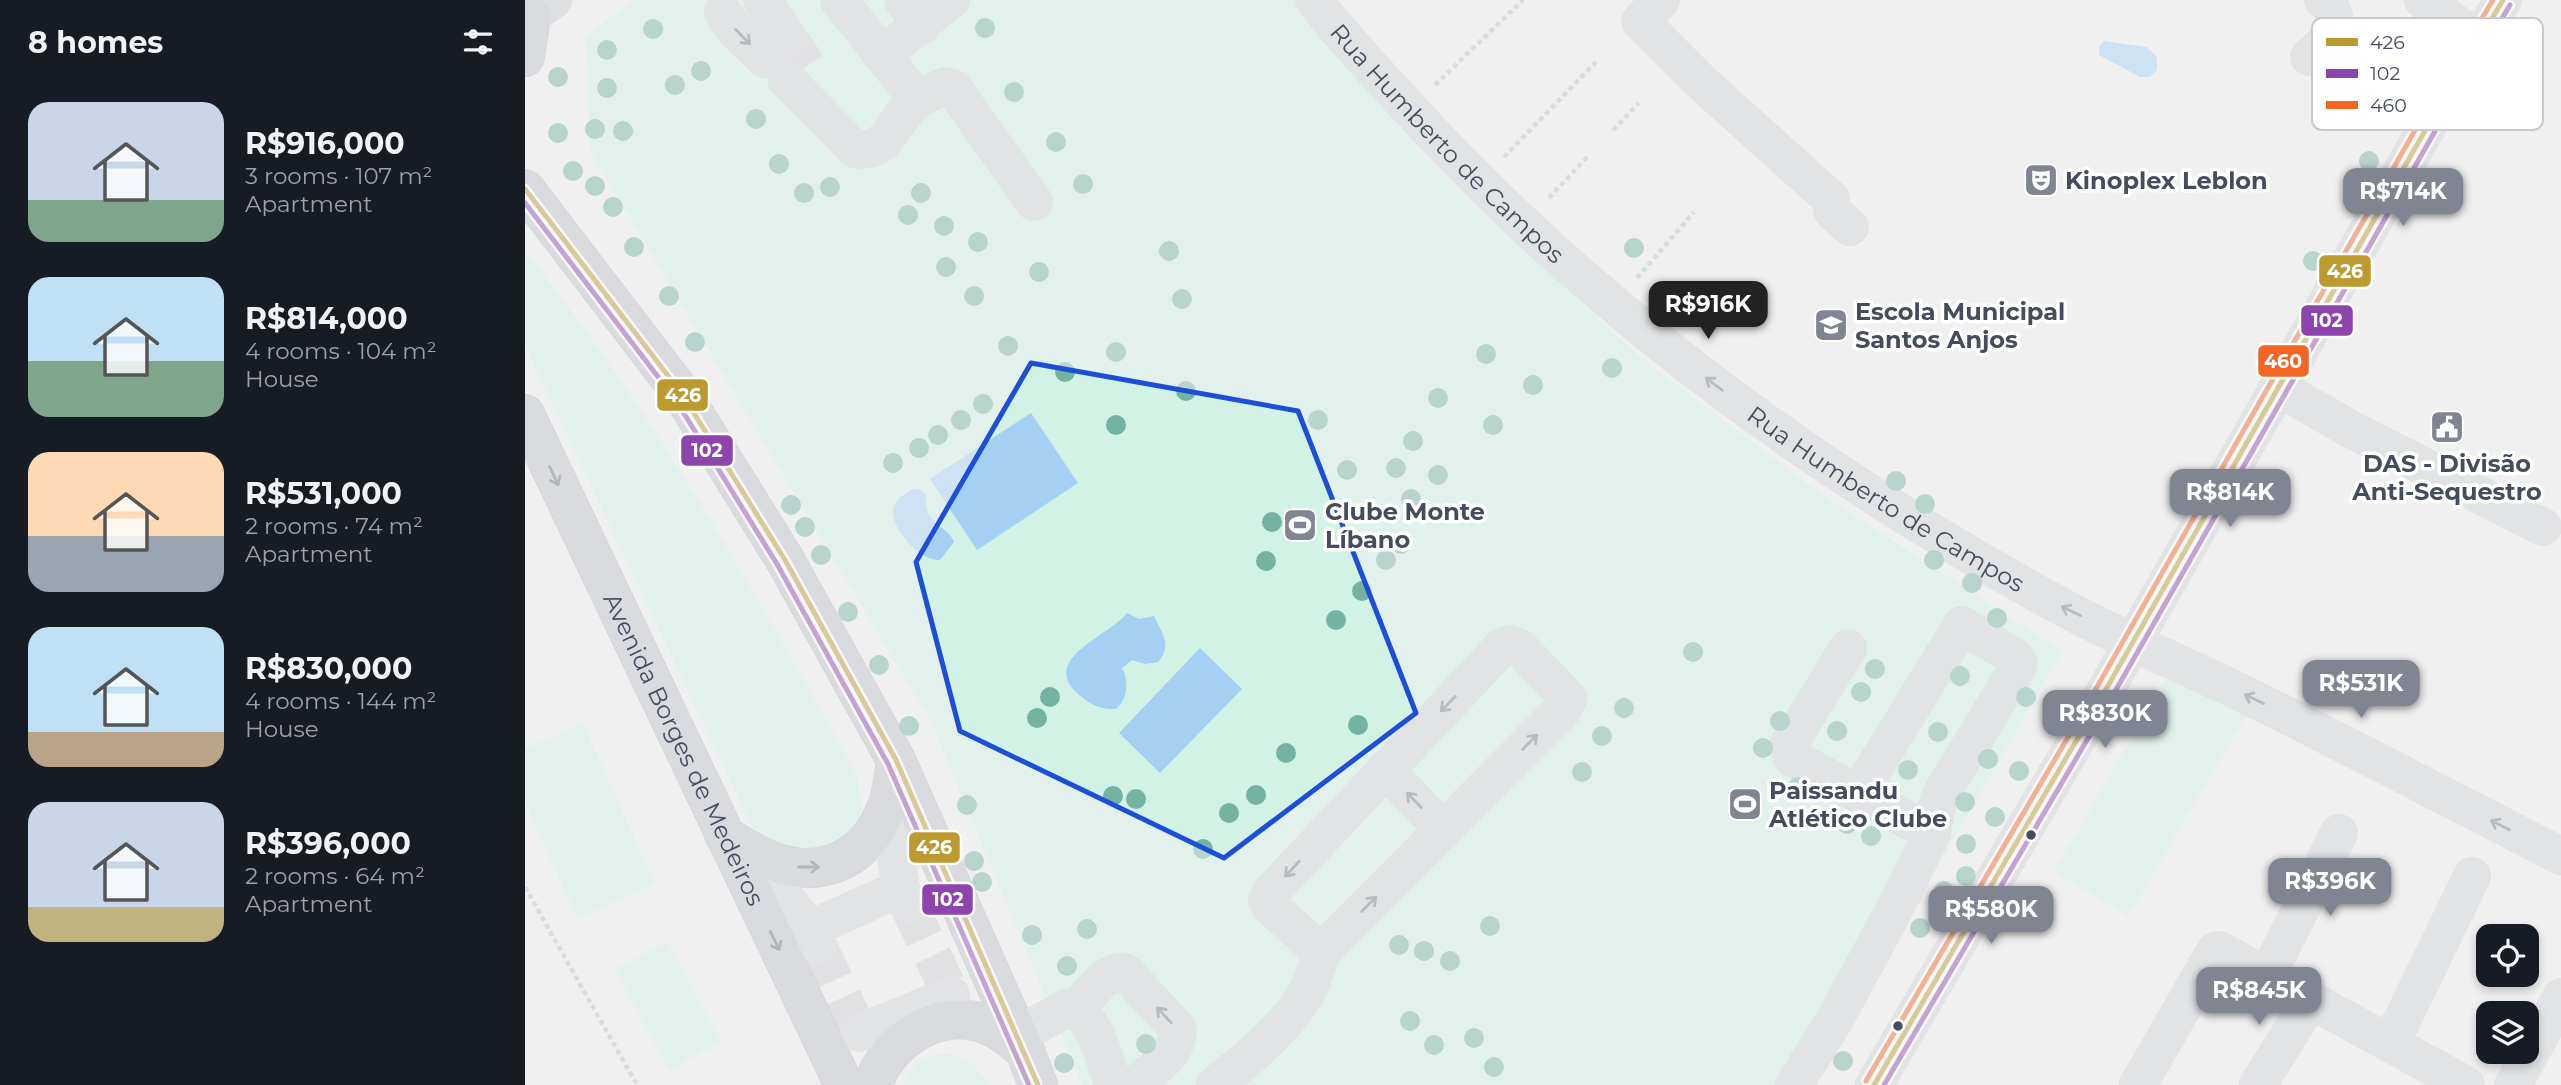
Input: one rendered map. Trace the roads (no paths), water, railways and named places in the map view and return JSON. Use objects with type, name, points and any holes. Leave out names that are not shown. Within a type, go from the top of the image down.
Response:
[{"type":"highway","points":[[525,57],[537,12]]},
{"type":"highway","points":[[525,189],[682,394],[785,560],[896,760],[1027,1057]]},
{"type":"highway","name":"Avenida Borges de Medeiros","points":[[527,424],[734,841],[844,1085]]},
{"type":"highway","points":[[734,841],[786,866],[809,869],[833,866],[851,856],[878,823],[887,804],[896,760]]},
{"type":"highway","points":[[873,1085],[884,1061],[899,1044],[936,1022],[978,1022],[996,1029],[1027,1057]]},
{"type":"street","points":[[761,0],[787,62],[855,149],[868,151],[878,147],[917,99],[946,86],[953,88],[1034,202]]},
{"type":"street","points":[[839,0],[917,99]]},
{"type":"street","points":[[882,55],[912,13],[951,0]]},
{"type":"street","name":"Rua Humberto de Campos","points":[[1314,0],[1358,53],[1498,202],[1564,264],[1646,332],[1738,402],[1865,489],[2043,597],[2258,701],[2561,856]]},
{"type":"street","points":[[1661,0],[1640,21],[1701,82],[1831,199],[1832,211],[1850,227]]},
{"type":"street","points":[[2323,0],[2328,4],[2334,18]]},
{"type":"street","points":[[2424,0],[2449,18]]},
{"type":"street","points":[[2492,18],[2503,0]]},
{"type":"street","points":[[723,13],[738,33],[787,62]]},
{"type":"street","points":[[1874,1085],[2427,130]]},
{"type":"street","points":[[2277,387],[2352,430],[2543,527]]},
{"type":"street","points":[[1794,1085],[1840,1009],[1932,833],[1935,809],[1941,794],[2017,669],[2019,663],[2016,658],[1962,625],[1857,794]]},
{"type":"street","points":[[1215,1085],[1247,1060],[1289,1017],[1310,985],[1321,952],[1564,708],[1569,698],[1520,648],[1511,644],[1503,646],[1267,898],[1270,906],[1321,952]]},
{"type":"street","points":[[1848,648],[1788,747],[1792,758],[1932,833]]},
{"type":"street","points":[[1385,769],[1443,830]]},
{"type":"street","points":[[734,841],[813,937],[904,896],[887,804]]},
{"type":"street","points":[[2267,976],[2339,833]]},
{"type":"street","points":[[2391,1042],[2472,876]]},
{"type":"street","points":[[2138,1085],[2215,951],[2219,950],[2391,1042],[2453,1082]]},
{"type":"street","points":[[1076,1010],[1109,975],[1118,971],[1125,972],[1178,1029],[1175,1048],[1136,1085]]},
{"type":"street","points":[[867,1085],[857,1029],[948,989],[978,1022]]},
{"type":"street","points":[[2513,1085],[2561,997]]},
{"type":"street","points":[[2258,1085],[2311,999]]},
{"type":"street","points":[[1027,1057],[1067,1008],[1076,1010],[1085,1016],[1093,1031],[1113,1085]]},
{"type":"water","points":[[2104,41],[2146,47],[2157,57],[2157,70],[2150,77],[2140,77],[2099,55],[2099,47]]},
{"type":"water","points":[[1031,413],[1078,483],[977,550],[930,479]]},
{"type":"water","points":[[912,489],[926,494],[928,513],[954,542],[940,560],[932,559],[916,550],[897,526],[893,510],[895,503]]},
{"type":"water","points":[[1127,613],[1139,619],[1154,616],[1165,639],[1165,650],[1158,662],[1145,664],[1132,660],[1122,668],[1126,684],[1123,700],[1116,709],[1100,707],[1077,693],[1068,680],[1067,669],[1072,658],[1082,648]]},
{"type":"water","points":[[1200,648],[1242,689],[1160,773],[1119,733]]},
{"type":"tunnel","points":[[791,42],[807,66]]},
{"type":"tunnel","points":[[908,904],[946,984]]},
{"type":"tunnel","points":[[818,946],[855,1024]]},
{"type":"place","name":"Kinoplex Leblon","points":[[2041,180]]},
{"type":"place","name":"Escola Municipal Santos Anjos","points":[[1831,325]]},
{"type":"place","name":"DAS - Divisão Anti-Sequestro","points":[[2447,427]]},
{"type":"place","name":"Clube Monte Líbano","points":[[1300,525]]},
{"type":"place","name":"Paissandu Atlético Clube","points":[[1745,804]]}]
